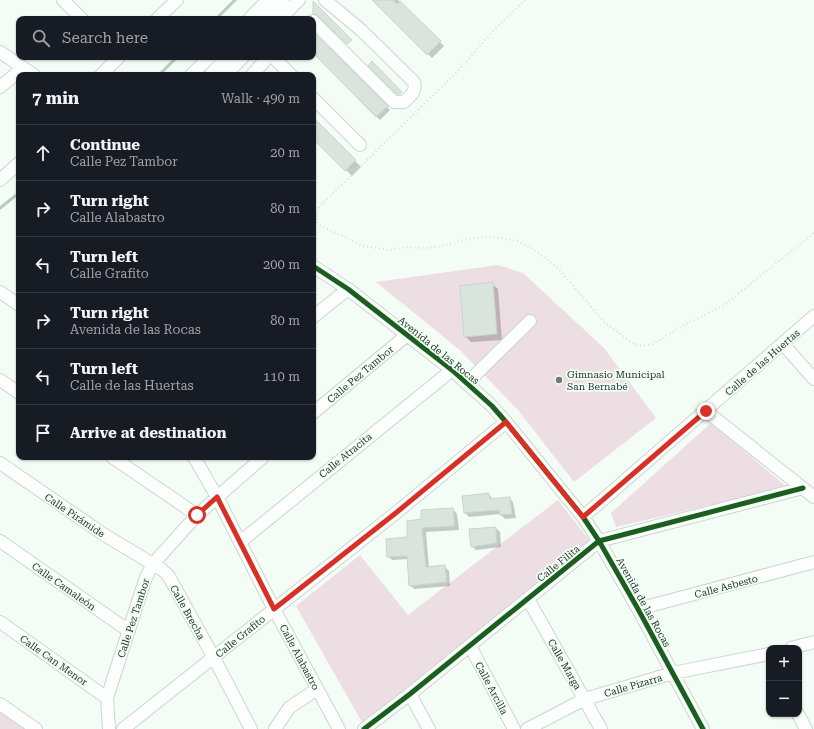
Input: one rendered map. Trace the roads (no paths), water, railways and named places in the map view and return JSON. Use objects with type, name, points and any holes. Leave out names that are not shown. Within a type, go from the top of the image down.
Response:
[{"type":"street","points":[[63,0],[79,16]]},
{"type":"street","points":[[160,16],[177,0]]},
{"type":"street","points":[[252,16],[268,0]]},
{"type":"street","points":[[268,16],[283,0]]},
{"type":"street","points":[[283,16],[299,0]]},
{"type":"street","points":[[316,24],[394,102],[404,102],[414,92],[414,82],[360,30],[325,0]]},
{"type":"street","points":[[0,52],[29,72]]},
{"type":"street","points":[[104,72],[116,60]]},
{"type":"street","points":[[194,72],[207,60]]},
{"type":"street","points":[[213,72],[224,60]]},
{"type":"street","points":[[228,72],[240,60]]},
{"type":"street","points":[[255,72],[265,60]]},
{"type":"street","points":[[276,60],[288,72]]},
{"type":"street","points":[[18,72],[23,68]]},
{"type":"street","points":[[0,87],[16,74]]},
{"type":"street","points":[[316,101],[360,145]]},
{"type":"street","points":[[0,180],[16,166]]},
{"type":"street","name":"Avenida de las Rocas","points":[[316,268],[348,289],[452,370],[492,406],[506,422],[583,517],[599,541],[638,609],[702,729]]},
{"type":"street","points":[[316,315],[348,289]]},
{"type":"street","points":[[0,292],[16,303]]},
{"type":"street","name":"Calle de las Huertas","points":[[583,517],[814,316]]},
{"type":"street","points":[[469,385],[476,374],[530,321]]},
{"type":"street","name":"Calle Pez Tambor","points":[[316,411],[407,335]]},
{"type":"street","points":[[783,344],[814,379]]},
{"type":"street","name":"Calle Atracita","points":[[240,542],[452,370]]},
{"type":"street","points":[[0,380],[16,391]]},
{"type":"street","points":[[706,411],[814,497]]},
{"type":"street","name":"Calle Grafito","points":[[123,729],[397,512],[506,422]]},
{"type":"street","points":[[116,460],[197,515]]},
{"type":"street","name":"Calle Alabastro","points":[[196,460],[217,497],[274,609],[339,729]]},
{"type":"street","name":"Calle Pez Tambor","points":[[109,729],[107,698],[145,580],[152,564],[197,515],[259,460]]},
{"type":"street","name":"Calle Pirámide","points":[[0,463],[103,534],[152,564]]},
{"type":"street","name":"Calle Filita","points":[[364,729],[470,646],[599,541],[803,488]]},
{"type":"street","name":"Calle Camaleón","points":[[0,541],[129,631]]},
{"type":"street","name":"Calle Asbesto","points":[[638,609],[814,562]]},
{"type":"street","name":"Calle Brecha","points":[[152,564],[168,575],[251,729]]},
{"type":"street","name":"Calle Marga","points":[[528,599],[601,729]]},
{"type":"street","name":"Calle Can Menor","points":[[0,622],[107,698]]},
{"type":"street","points":[[802,645],[814,642]]},
{"type":"street","name":"Calle Arcilla","points":[[470,646],[514,729]]},
{"type":"street","name":"Calle Pizarra","points":[[527,729],[585,699],[673,674],[766,656]]},
{"type":"street","points":[[275,729],[289,708],[317,689]]},
{"type":"street","points":[[410,694],[429,729]]},
{"type":"street","points":[[0,704],[36,729]]},
{"type":"street","points":[[800,717],[806,729]]},
{"type":"waterway","points":[[219,16],[235,0]]},
{"type":"waterway","points":[[162,72],[174,60]]},
{"type":"waterway","points":[[0,208],[16,195]]},
{"type":"place","name":"Gimnasio Municipal San Bernabé","points":[[559,380]]}]
